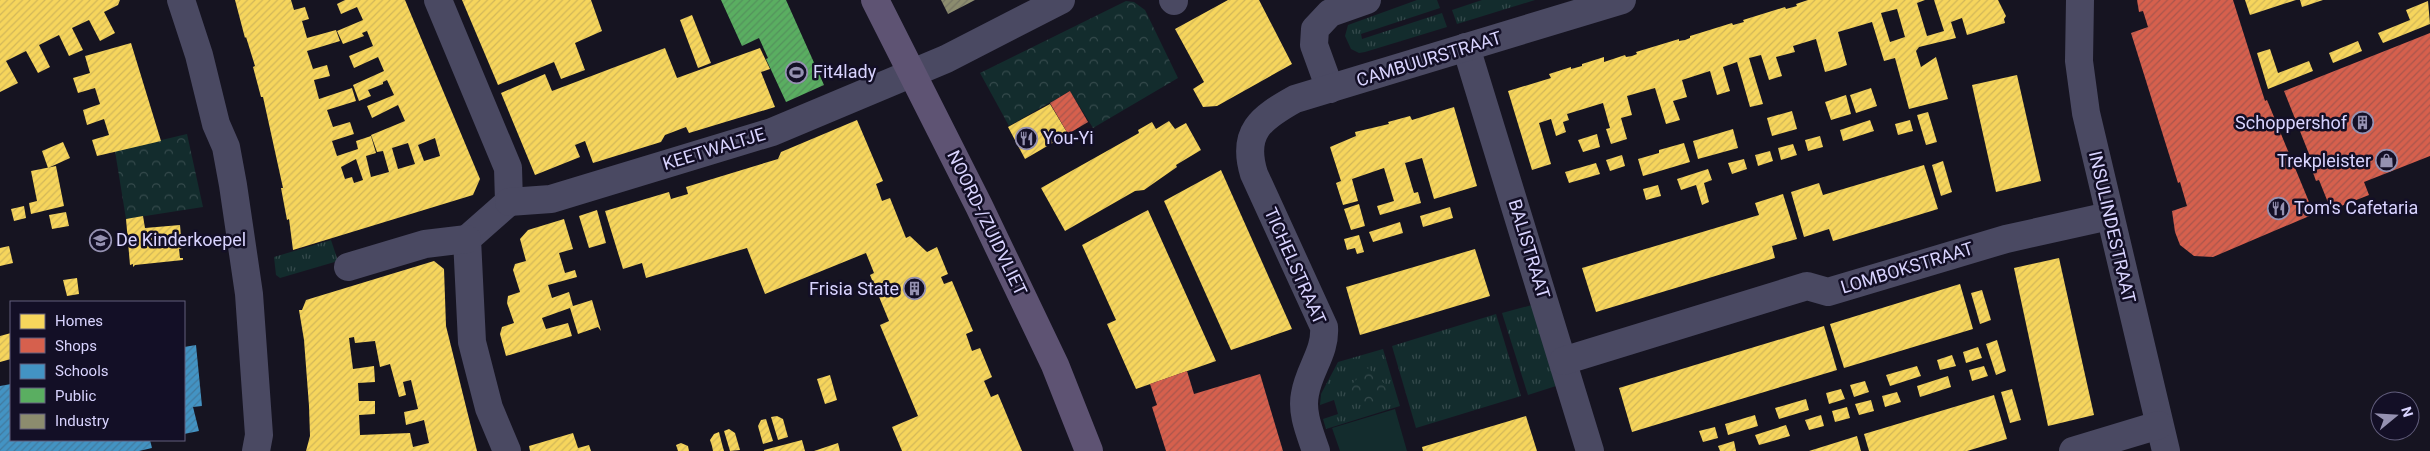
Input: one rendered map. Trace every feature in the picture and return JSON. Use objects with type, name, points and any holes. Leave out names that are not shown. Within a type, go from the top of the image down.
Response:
[{"type":"main road","name":"NOORD-/ZUIDVLIET","points":[[875,0],[913,73],[1055,365],[1090,451]]},
{"type":"street","points":[[181,0],[199,54],[216,124],[226,148],[233,185],[249,294],[260,436],[256,451]]},
{"type":"street","points":[[348,266],[425,244],[468,239],[509,202],[508,168],[438,0]]},
{"type":"street","name":"KEETWALTJE","points":[[509,202],[551,199],[772,132],[946,58],[1061,0]]},
{"type":"street","points":[[1330,89],[1314,45],[1315,29],[1330,13],[1367,0]]},
{"type":"street","name":"CAMBUURSTRAAT","points":[[1251,140],[1259,125],[1272,112],[1295,99],[1622,0]]},
{"type":"street","name":"INSULINDESTRAAT","points":[[2080,0],[2078,38],[2082,87],[2110,216],[2166,451]]},
{"type":"street","name":"BALISTRAAT","points":[[1466,47],[1590,451]]},
{"type":"street","name":"TICHELSTRAAT","points":[[1251,140],[1248,156],[1254,174],[1324,326],[1325,337],[1322,351],[1308,378],[1304,396],[1304,414],[1316,451]]},
{"type":"street","name":"LOMBOKSTRAAT","points":[[1563,361],[1807,286],[1828,292],[2006,239],[2110,216]]},
{"type":"street","points":[[468,239],[472,342],[488,408],[507,451]]},
{"type":"street","points":[[2073,451],[2159,425]]},
{"type":"green space","points":[[1417,0],[1437,0],[1440,8],[1361,34],[1362,39],[1442,13],[1447,27],[1365,52],[1359,53],[1351,49],[1345,36],[1348,25]]},
{"type":"green space","points":[[1482,0],[1535,0],[1457,24],[1452,10]]},
{"type":"green space","points":[[1126,1],[1134,2],[1145,10],[1178,78],[1093,128],[1070,91],[1009,126],[980,73]]},
{"type":"green space","points":[[187,134],[203,207],[126,219],[115,151]]},
{"type":"green space","points":[[331,240],[338,261],[280,278],[276,275],[274,257]]},
{"type":"green space","points":[[1532,305],[1556,386],[1528,395],[1502,313]]},
{"type":"green space","points":[[1496,314],[1521,396],[1416,428],[1392,346]]},
{"type":"green space","points":[[1383,349],[1400,406],[1326,429],[1323,419],[1338,414],[1334,400],[1320,405],[1321,394],[1338,362]]},
{"type":"green space","points":[[1368,368],[1391,390],[1369,413],[1346,390]]},
{"type":"green space","points":[[1395,409],[1407,451],[1340,451],[1332,428]]},
{"type":"building: Homes","points":[[0,0],[120,0],[118,5],[104,12],[115,33],[100,41],[89,20],[72,28],[83,50],[69,56],[59,35],[39,45],[50,67],[38,73],[26,51],[6,61],[18,83],[0,92]]},
{"type":"building: Homes","points":[[235,0],[291,0],[294,10],[305,7],[309,19],[302,21],[307,38],[336,30],[340,41],[307,51],[313,69],[327,65],[330,76],[314,80],[319,99],[352,88],[356,101],[327,110],[333,127],[350,122],[354,134],[332,141],[337,156],[358,149],[356,141],[371,136],[376,153],[366,156],[371,177],[389,172],[383,151],[377,152],[371,135],[405,121],[398,105],[372,118],[367,106],[394,95],[387,80],[383,84],[368,90],[371,96],[359,101],[353,85],[384,71],[378,57],[354,68],[349,56],[373,46],[367,31],[362,33],[364,36],[343,44],[337,31],[363,20],[357,7],[341,14],[337,4],[345,0],[405,0],[480,179],[473,195],[293,250],[289,219],[287,220],[281,188],[283,188],[263,97],[261,97],[253,67],[255,66]],"holes":[[[435,138],[440,156],[424,161],[418,145]],[[408,143],[415,164],[398,169],[392,148]],[[356,159],[363,180],[354,183],[352,177],[345,179],[341,167]]]},
{"type":"building: Homes","points":[[462,0],[591,0],[602,31],[575,43],[585,70],[561,79],[554,62],[498,85]]},
{"type":"building: Homes","points":[[1228,0],[1259,0],[1292,64],[1217,106],[1203,107],[1193,89],[1204,82],[1175,29]]},
{"type":"building: Homes","points":[[1808,0],[1925,0],[1917,3],[1927,36],[1944,31],[1934,0],[1998,0],[2006,16],[2004,19],[2005,23],[1967,35],[1962,18],[1951,22],[1956,38],[1919,47],[1916,51],[1921,67],[1936,57],[1948,99],[1909,109],[1895,58],[1884,61],[1872,22],[1838,32],[1847,65],[1839,68],[1825,72],[1816,39],[1793,46],[1795,52],[1776,57],[1782,76],[1769,80],[1761,55],[1749,58],[1763,104],[1750,107],[1737,62],[1723,67],[1730,91],[1717,95],[1710,71],[1682,80],[1687,97],[1673,101],[1680,120],[1666,124],[1655,88],[1627,96],[1632,115],[1621,118],[1627,139],[1611,144],[1606,129],[1610,128],[1603,103],[1567,114],[1569,120],[1563,122],[1566,132],[1556,136],[1551,119],[1539,123],[1551,164],[1532,170],[1508,91],[1551,78],[1549,74],[1571,67],[1571,69],[1582,66],[1582,64],[1604,57],[1604,62],[1625,55],[1626,57],[1632,56],[1637,54],[1636,52],[1679,39],[1679,41],[1685,40],[1690,38],[1690,36],[1732,23],[1733,25],[1744,22],[1743,20],[1785,7],[1786,9],[1797,6],[1796,4]],"holes":[[[1897,9],[1905,37],[1890,42],[1881,13]]]},
{"type":"building: Homes","points":[[2245,0],[2296,0],[2250,15]]},
{"type":"building: Homes","points":[[2300,0],[2323,0],[2302,7]]},
{"type":"building: Homes","points":[[2428,1],[2430,24],[2383,43],[2378,33],[2410,20],[2406,10]]},
{"type":"building: Homes","points":[[692,15],[711,63],[698,68],[680,20]]},
{"type":"building: Homes","points":[[2358,41],[2362,51],[2333,63],[2329,53]]},
{"type":"building: Homes","points":[[131,43],[161,141],[97,156],[92,140],[109,135],[104,119],[87,125],[83,110],[100,104],[95,88],[78,93],[73,78],[90,73],[85,56]]},
{"type":"building: Homes","points":[[665,48],[677,78],[760,48],[770,69],[761,72],[775,107],[689,133],[686,127],[665,135],[661,142],[593,163],[585,141],[575,145],[580,157],[535,175],[501,93],[545,74],[552,91]]},
{"type":"building: Homes","points":[[2270,49],[2278,73],[2309,61],[2313,71],[2268,89],[2257,53]]},
{"type":"building: Homes","points":[[2017,75],[2041,181],[1996,192],[1972,85]]},
{"type":"building: Homes","points":[[1871,88],[1877,106],[1856,113],[1850,95]]},
{"type":"building: Homes","points":[[1846,95],[1851,114],[1831,120],[1825,102]]},
{"type":"building: Homes","points":[[1050,104],[1068,134],[1025,159],[1008,127]]},
{"type":"building: Homes","points":[[1454,107],[1477,186],[1434,199],[1422,158],[1405,163],[1414,193],[1418,192],[1421,203],[1380,215],[1377,206],[1394,201],[1384,168],[1352,179],[1358,201],[1343,205],[1336,183],[1341,181],[1330,147],[1356,136],[1355,132],[1389,124],[1388,122],[1410,116],[1412,120]]},
{"type":"building: Homes","points":[[1792,111],[1797,129],[1772,136],[1767,118]]},
{"type":"building: Homes","points":[[1928,112],[1937,142],[1926,145],[1917,115]]},
{"type":"building: Homes","name":"Frisia State","points":[[857,120],[883,181],[876,184],[882,201],[890,198],[906,238],[910,236],[927,252],[937,247],[948,274],[941,277],[944,284],[952,281],[973,331],[966,334],[972,351],[980,348],[992,377],[984,381],[991,397],[998,394],[1022,451],[902,451],[892,427],[918,416],[880,325],[889,321],[870,275],[874,273],[866,253],[765,294],[747,248],[646,278],[642,263],[623,269],[605,211],[669,192],[671,199],[688,194],[686,187],[778,159],[781,152]]},
{"type":"building: Homes","points":[[1870,120],[1874,131],[1843,141],[1840,130]]},
{"type":"building: Homes","points":[[1910,120],[1913,131],[1898,135],[1895,124]]},
{"type":"building: Homes","points":[[1169,121],[1175,129],[1186,123],[1201,150],[1176,165],[1177,167],[1144,190],[1135,191],[1065,231],[1041,188],[1139,133],[1138,130],[1152,122],[1156,129]]},
{"type":"building: Homes","points":[[1733,129],[1738,148],[1698,159],[1693,141]]},
{"type":"building: Homes","points":[[1597,134],[1600,147],[1583,152],[1578,140]]},
{"type":"building: Homes","points":[[1820,136],[1823,147],[1808,151],[1805,140]]},
{"type":"building: Homes","points":[[63,142],[70,158],[48,168],[42,151]]},
{"type":"building: Homes","points":[[1684,143],[1690,162],[1643,176],[1638,159],[1659,153],[1659,150]]},
{"type":"building: Homes","points":[[1793,144],[1797,155],[1781,160],[1778,148]]},
{"type":"building: Homes","points":[[1770,151],[1773,161],[1758,166],[1755,155]]},
{"type":"building: Homes","points":[[1622,155],[1625,166],[1610,171],[1606,160]]},
{"type":"building: Homes","points":[[1744,159],[1747,169],[1732,174],[1728,163]]},
{"type":"building: Homes","points":[[1943,161],[1952,192],[1941,196],[1932,165]]},
{"type":"building: Homes","points":[[1596,163],[1600,174],[1569,183],[1565,172]]},
{"type":"building: Homes","points":[[1924,165],[1938,209],[1833,241],[1829,229],[1804,237],[1791,192],[1819,183],[1823,195]]},
{"type":"building: Homes","points":[[56,166],[64,206],[31,214],[29,203],[37,201],[31,171]]},
{"type":"building: Homes","points":[[1708,169],[1712,180],[1704,183],[1709,202],[1702,205],[1696,185],[1681,190],[1677,179]]},
{"type":"building: Homes","points":[[1221,170],[1292,329],[1231,350],[1164,201]]},
{"type":"building: Homes","points":[[1658,185],[1661,196],[1646,200],[1643,189]]},
{"type":"building: Homes","points":[[1783,194],[1797,239],[1772,246],[1775,258],[1596,312],[1582,268],[1759,215],[1755,203]]},
{"type":"building: Homes","points":[[1359,204],[1365,226],[1351,230],[1344,209]]},
{"type":"building: Homes","points":[[24,206],[26,218],[14,221],[11,209]]},
{"type":"building: Homes","points":[[1450,207],[1453,218],[1423,227],[1420,216]]},
{"type":"building: Homes","points":[[597,210],[606,243],[589,248],[579,216]]},
{"type":"building: Homes","points":[[1148,210],[1216,361],[1136,389],[1107,324],[1116,320],[1082,245]]},
{"type":"building: Homes","points":[[66,212],[69,226],[52,229],[49,215]]},
{"type":"building: Homes","points":[[143,216],[145,228],[180,225],[182,248],[179,249],[180,258],[183,258],[183,260],[135,265],[133,267],[133,264],[130,265],[126,219]]},
{"type":"building: Homes","points":[[564,219],[573,249],[559,253],[565,273],[575,270],[577,277],[548,285],[552,298],[569,292],[573,306],[592,300],[601,331],[598,327],[578,334],[570,308],[542,318],[546,329],[568,323],[572,336],[506,356],[500,334],[502,327],[514,323],[507,303],[508,296],[520,292],[513,270],[515,264],[526,261],[520,239],[528,230]]},
{"type":"building: Homes","points":[[1400,222],[1403,233],[1373,242],[1369,232]]},
{"type":"building: Homes","points":[[1359,235],[1364,252],[1357,254],[1355,248],[1347,250],[1344,239]]},
{"type":"building: Homes","points":[[9,246],[13,263],[0,266],[0,248]]},
{"type":"building: Homes","points":[[1475,249],[1490,296],[1360,335],[1346,287]]},
{"type":"building: Homes","points":[[2059,258],[2094,415],[2048,426],[2014,268]]},
{"type":"building: Homes","points":[[434,261],[444,269],[446,326],[477,451],[306,451],[310,436],[309,406],[304,340],[299,310],[302,310],[306,300]],"holes":[[[354,337],[355,343],[375,341],[380,367],[390,364],[399,397],[406,395],[403,382],[411,380],[418,409],[404,412],[406,425],[424,420],[429,443],[413,447],[410,433],[360,435],[359,415],[375,414],[375,401],[359,401],[358,383],[375,382],[374,366],[353,369],[349,338]]]},
{"type":"building: Homes","points":[[77,278],[79,294],[67,296],[63,280]]},
{"type":"building: Homes","points":[[1960,284],[1973,329],[1844,368],[1830,324]]},
{"type":"building: Homes","points":[[1982,290],[1991,320],[1980,324],[1971,293]]},
{"type":"building: Homes","points":[[1824,326],[1837,370],[1632,432],[1619,388]]},
{"type":"building: Homes","points":[[10,333],[10,359],[0,362],[0,336]]},
{"type":"building: Homes","points":[[1997,340],[2006,371],[1996,375],[1986,344]]},
{"type":"building: Homes","points":[[1978,347],[1982,358],[1966,363],[1963,352]]},
{"type":"building: Homes","points":[[1952,355],[1956,366],[1940,370],[1937,360]]},
{"type":"building: Homes","points":[[1917,366],[1921,376],[1890,386],[1886,375]]},
{"type":"building: Homes","points":[[1984,366],[1988,376],[1972,381],[1969,370]]},
{"type":"building: Homes","points":[[830,375],[837,400],[825,404],[817,379]]},
{"type":"building: Homes","points":[[1948,376],[1951,387],[1920,397],[1917,386]]},
{"type":"building: Homes","points":[[1865,381],[1869,392],[1854,397],[1850,385]]},
{"type":"building: Homes","points":[[1841,389],[1845,399],[1829,404],[1826,393]]},
{"type":"building: Homes","points":[[2012,389],[2021,420],[2010,423],[2001,392]]},
{"type":"building: Homes","points":[[1897,392],[1901,402],[1885,407],[1882,396]]},
{"type":"building: Homes","points":[[1994,395],[2007,439],[1967,451],[1869,451],[1864,434]]},
{"type":"building: Homes","points":[[1806,399],[1809,410],[1779,419],[1775,408]]},
{"type":"building: Homes","points":[[1871,400],[1874,411],[1859,415],[1855,404]]},
{"type":"building: Homes","points":[[1847,407],[1850,418],[1835,422],[1832,411]]},
{"type":"building: Homes","points":[[1755,415],[1758,426],[1728,435],[1725,424]]},
{"type":"building: Homes","points":[[1821,415],[1824,426],[1809,430],[1805,420]]},
{"type":"building: Homes","points":[[777,416],[783,419],[788,437],[778,440],[771,417]]},
{"type":"building: Homes","points":[[1526,416],[1537,451],[1423,451],[1422,447]]},
{"type":"building: Homes","points":[[766,419],[773,441],[763,444],[758,426],[761,420]]},
{"type":"building: Homes","points":[[1786,425],[1790,436],[1759,445],[1755,435]]},
{"type":"building: Homes","points":[[1715,427],[1718,438],[1703,442],[1699,431]]},
{"type":"building: Homes","points":[[729,429],[735,433],[740,450],[730,451],[724,431]]},
{"type":"building: Homes","points":[[719,432],[724,451],[713,451],[710,440],[714,434]]},
{"type":"building: Homes","points":[[573,433],[578,448],[589,445],[591,451],[530,451],[529,446]]},
{"type":"building: Homes","points":[[1857,436],[1861,451],[1809,451]]},
{"type":"building: Homes","points":[[802,440],[805,451],[764,451],[764,450]]},
{"type":"building: Homes","points":[[1734,441],[1736,451],[1720,451],[1718,446]]},
{"type":"building: Homes","points":[[681,443],[688,446],[689,451],[678,451],[676,445]]},
{"type":"building: Homes","points":[[838,443],[840,451],[814,451]]},
{"type":"building: Shops","points":[[2137,0],[2233,0],[2265,101],[2267,100],[2314,214],[2213,257],[2194,256],[2180,245],[2175,232],[2172,211],[2187,206],[2131,33],[2148,27],[2143,11],[2139,12]]},
{"type":"building: Shops","name":"Schoppershof","points":[[2430,33],[2430,156],[2364,182],[2369,195],[2331,210],[2319,180],[2316,181],[2312,170],[2315,169],[2284,91]]},
{"type":"building: Shops","points":[[1070,91],[1088,122],[1068,134],[1050,103]]},
{"type":"building: Shops","points":[[1187,371],[1194,394],[1260,374],[1283,451],[1166,451],[1152,407],[1157,405],[1150,384]]},
{"type":"building: Schools","points":[[196,345],[202,406],[193,407],[199,431],[185,434],[185,347]]},
{"type":"building: Schools","points":[[10,384],[10,441],[150,441],[152,448],[139,451],[0,451],[0,386]]},
{"type":"building: Public","points":[[721,0],[786,0],[824,85],[786,102],[766,59],[768,58],[759,38],[742,46]]},
{"type":"building: Industry","points":[[941,0],[975,0],[948,14]]},
{"type":"place","name":"Fit4lady","points":[[797,72]]},
{"type":"place","name":"Schoppershof","points":[[2363,123]]},
{"type":"place","name":"You-Yi","points":[[1027,138]]},
{"type":"place","name":"Trekpleister","points":[[2387,161]]},
{"type":"place","name":"Tom's Cafetaria","points":[[2278,208]]},
{"type":"place","name":"De Kinderkoepel","points":[[100,240]]},
{"type":"place","name":"Frisia State","points":[[915,289]]}]
